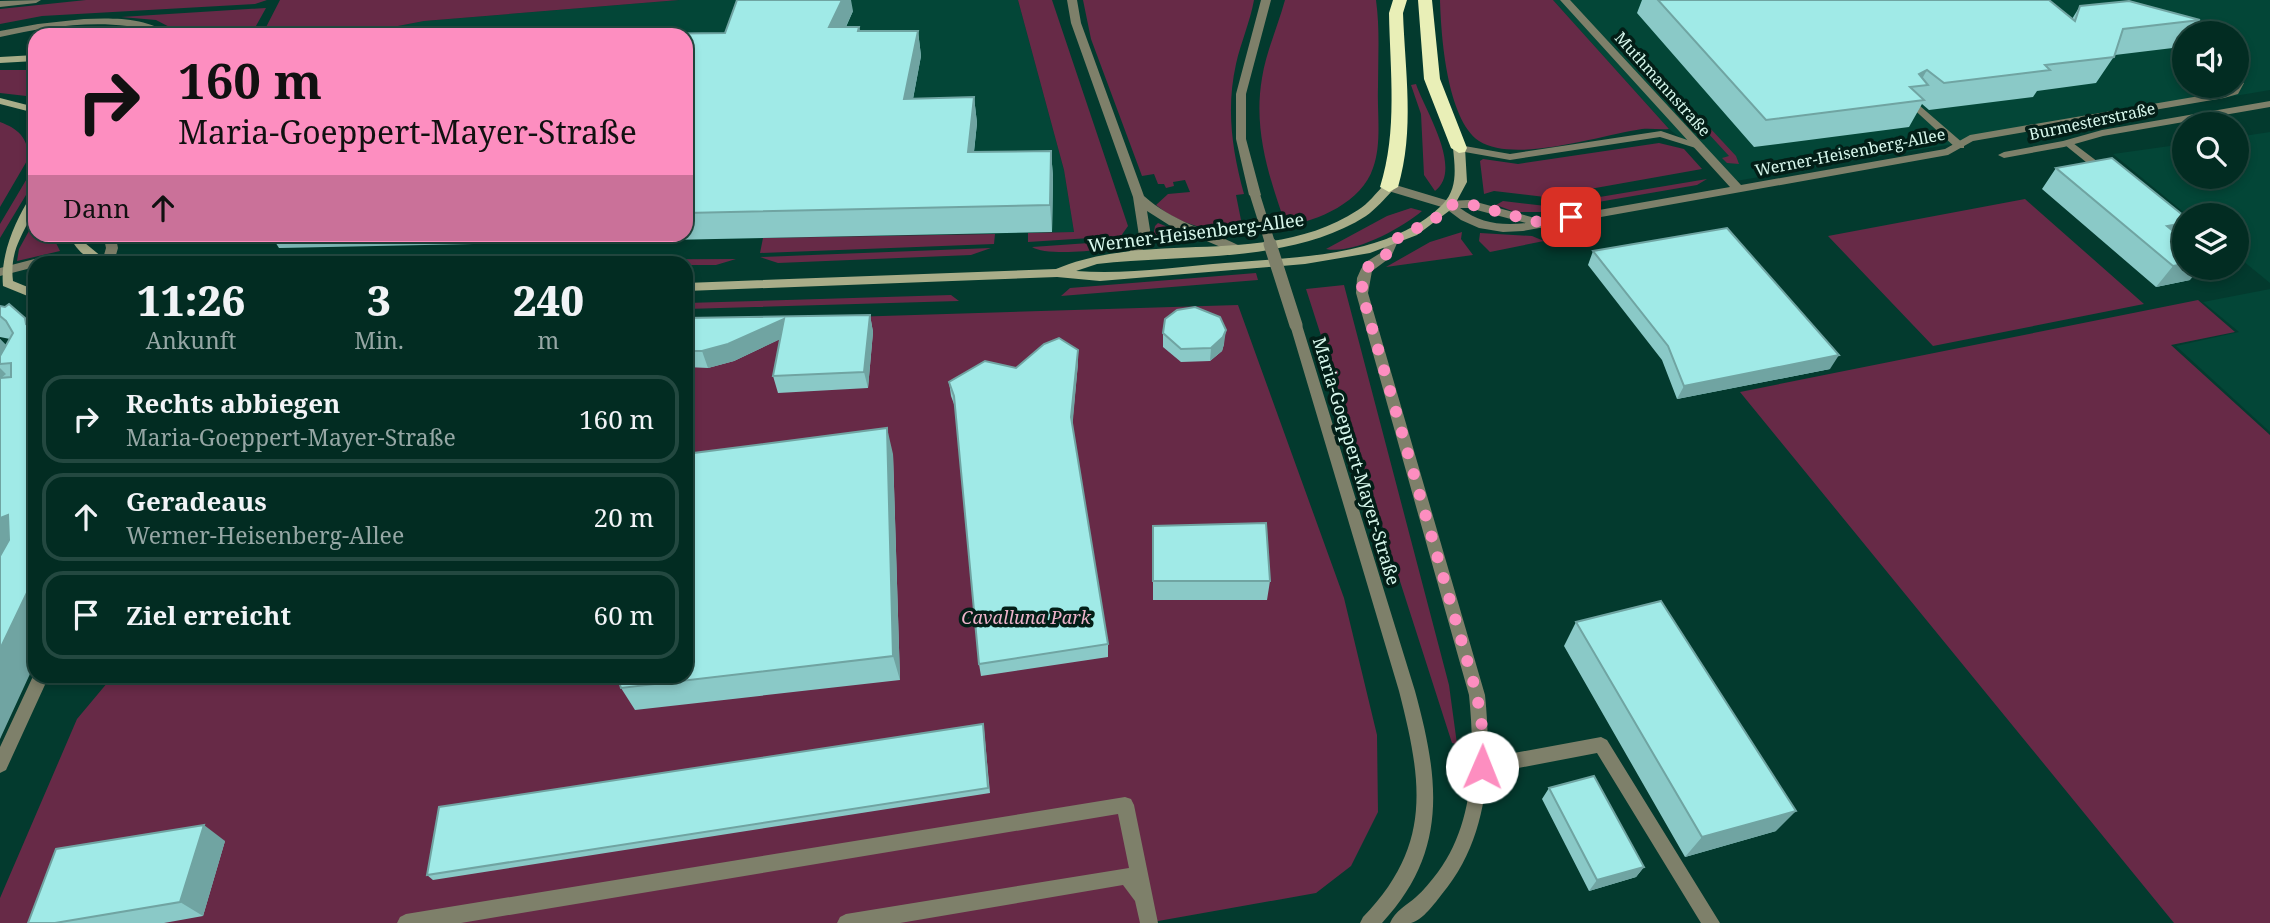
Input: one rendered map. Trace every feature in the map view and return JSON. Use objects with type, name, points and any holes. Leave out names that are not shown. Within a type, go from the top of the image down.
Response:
[{"type":"highway","points":[[1425,0],[1432,79],[1460,148]]},
{"type":"highway","points":[[1389,187],[1397,169],[1399,131],[1395,4]]},
{"type":"street","points":[[0,4],[36,0]]},
{"type":"street","points":[[1072,0],[1076,23],[1139,197],[1145,236],[1132,257]]},
{"type":"street","name":"Maria-Goeppert-Mayer-Straße","points":[[1266,0],[1241,94],[1241,139],[1255,195],[1408,704],[1425,789],[1423,832],[1407,875],[1385,907],[1369,923]]},
{"type":"street","name":"Muthmannstraße","points":[[1565,0],[1738,189]]},
{"type":"street","points":[[38,28],[111,23],[148,28]]},
{"type":"street","points":[[0,34],[28,30]]},
{"type":"street","points":[[0,60],[28,58]]},
{"type":"street","name":"Werner-Heisenberg-Allee","points":[[1057,273],[1095,260],[1234,248],[1298,239],[1337,227],[1373,206],[1389,187],[1449,205],[1460,216],[1495,228],[1508,229],[1933,155],[1960,146],[1970,138],[2206,98]]},
{"type":"street","points":[[0,101],[28,108]]},
{"type":"street","points":[[1912,102],[1960,146]]},
{"type":"street","name":"Burmesterstraße","points":[[2004,155],[2070,143],[2102,133],[2270,104]]},
{"type":"street","points":[[1449,205],[1461,182],[1460,148],[1510,157],[1661,134],[1699,146]]},
{"type":"street","points":[[2070,143],[2113,178]]},
{"type":"street","points":[[1139,197],[1153,212],[1176,226],[1214,237],[1234,248]]},
{"type":"street","name":"Werner-Heisenberg-Allee","points":[[693,287],[1057,273],[1100,277],[1305,260],[1366,250],[1392,241],[1436,218],[1449,205]]},
{"type":"street","points":[[2,278],[3,256],[28,211]]},
{"type":"street","points":[[1392,241],[1387,254],[1371,263],[1362,274],[1362,293],[1477,695],[1484,740],[1473,820],[1447,874],[1414,913],[1399,923]]},
{"type":"street","points":[[79,242],[94,256]]},
{"type":"street","points":[[2,278],[28,267]]},
{"type":"street","points":[[2,278],[28,291]]},
{"type":"street","points":[[0,765],[38,683]]},
{"type":"street","points":[[1482,767],[1601,745],[1711,923]]},
{"type":"street","points":[[406,923],[1125,805],[1149,923]]},
{"type":"street","points":[[846,923],[1127,876],[1146,900]]},
{"type":"shaded area","points":[[679,0],[1018,0],[1064,170],[1074,232],[693,240],[693,28],[388,28],[424,21]]},
{"type":"shaded area","points":[[1553,0],[2270,0],[2270,90],[2249,94],[2249,21],[2172,21],[2172,98],[2223,98],[1736,181],[1669,129]]},
{"type":"shaded area","points":[[2270,132],[2270,283],[2249,266],[2249,203],[2172,203],[2113,154],[2172,146],[2172,189],[2249,189],[2249,135]]},
{"type":"shaded area","points":[[282,242],[576,242],[278,248]]},
{"type":"shaded area","points":[[2270,289],[2270,432],[2176,346],[2239,332],[2203,302]]},
{"type":"green space","points":[[86,0],[267,0],[255,4],[42,16],[0,24],[0,9]]},
{"type":"green space","points":[[280,0],[679,0],[424,21],[388,28],[266,28]]},
{"type":"green space","points":[[1018,0],[1052,0],[1128,226],[1121,236],[1028,242],[1028,233],[1074,232],[1064,170]]},
{"type":"green space","points":[[1083,0],[1254,0],[1236,64],[1231,97],[1236,161],[1244,194],[1236,195],[1243,230],[1219,230],[1186,223],[1156,205],[1168,194],[1190,192],[1185,180],[1173,182],[1174,186],[1166,188],[1164,184],[1158,184],[1154,174],[1142,176],[1091,39]]},
{"type":"green space","points":[[1285,0],[1376,0],[1378,22],[1378,139],[1373,168],[1359,191],[1337,208],[1312,220],[1286,226],[1264,153],[1260,116],[1264,68]]},
{"type":"green space","points":[[1440,0],[1553,0],[1669,129],[1642,129],[1536,149],[1514,150],[1479,141],[1468,130],[1453,96],[1444,55]]},
{"type":"green space","points":[[266,8],[255,28],[171,28],[156,20],[121,17]]},
{"type":"green space","points":[[1637,56],[1643,56],[1736,156],[1739,164],[1727,163],[1722,158],[1729,156]]},
{"type":"green space","points":[[0,70],[28,70],[28,96],[0,93]]},
{"type":"green space","points":[[1416,84],[1444,154],[1443,181],[1435,191],[1424,175],[1421,114],[1411,85]]},
{"type":"green space","points":[[0,122],[22,136],[27,146],[28,159],[0,207]]},
{"type":"green space","points":[[1659,143],[1684,149],[1702,169],[1545,197],[1494,191],[1484,194],[1480,161],[1483,159],[1518,164]]},
{"type":"green space","points":[[28,177],[28,192],[0,238],[0,224]]},
{"type":"green space","points":[[1707,179],[1697,185],[1540,212],[1515,212],[1496,205],[1503,201],[1546,206]]},
{"type":"green space","points":[[2025,199],[2144,304],[1933,346],[1828,236]]},
{"type":"green space","points":[[1411,208],[1422,211],[1377,239],[1350,248],[1326,249],[1387,216]]},
{"type":"green space","points":[[1158,223],[1195,238],[1194,241],[1152,243]]},
{"type":"green space","points":[[1462,232],[1461,239],[1473,255],[1386,267],[1430,242]]},
{"type":"green space","points":[[28,233],[28,242],[56,242],[60,251],[28,256],[28,258],[17,261],[19,249]]},
{"type":"green space","points":[[1480,233],[1532,236],[1544,241],[1490,252],[1479,241]]},
{"type":"green space","points":[[995,234],[994,244],[760,253],[763,238]]},
{"type":"green space","points":[[1132,240],[1112,247],[1082,251],[1052,252],[1032,247]]},
{"type":"green space","points":[[991,248],[971,255],[778,263],[760,257]]},
{"type":"green space","points":[[693,259],[736,259],[716,265],[693,265]]},
{"type":"green space","points":[[1256,273],[1258,280],[1061,296],[1070,288]]},
{"type":"green space","points":[[1344,285],[1449,685],[1457,744],[1452,743],[1306,289]]},
{"type":"green space","points":[[951,295],[959,301],[693,309],[693,303]]},
{"type":"green space","points":[[2198,300],[2235,332],[2171,345],[2270,435],[2270,923],[2174,923],[1740,392]]},
{"type":"green space","name":"Cavalluna Park","points":[[1238,305],[1344,598],[1377,735],[1378,812],[1351,866],[1316,893],[1147,923],[0,923],[0,898],[77,719],[107,683],[693,683],[693,322]]},
{"type":"building","points":[[737,0],[842,0],[829,27],[859,27],[858,31],[918,31],[904,99],[974,97],[968,152],[1051,151],[1050,205],[693,213],[693,33],[725,33]]},
{"type":"building","points":[[1658,0],[2049,0],[2075,21],[2080,6],[2129,1],[2200,20],[2172,21],[2172,23],[2123,29],[2114,57],[2045,65],[2050,70],[1944,83],[1927,70],[1919,74],[1928,85],[1910,87],[1924,100],[1766,120]]},
{"type":"building","points":[[2112,158],[2172,206],[2172,225],[2167,226],[2172,230],[2172,265],[2056,168]]},
{"type":"building","points":[[1727,228],[1839,355],[1684,386],[1668,346],[1593,251]]},
{"type":"building","points":[[9,304],[28,323],[28,591],[0,649],[0,556],[9,540],[8,515],[0,518],[0,378],[11,377],[11,363],[0,364],[0,356],[13,333],[0,316],[0,306]]},
{"type":"building","points":[[1195,307],[1220,317],[1226,330],[1223,337],[1211,348],[1181,349],[1163,333],[1165,319],[1177,310]]},
{"type":"building","points":[[870,315],[864,372],[773,376],[784,319],[728,344],[693,351],[693,318]]},
{"type":"building","points":[[1059,338],[1078,350],[1071,417],[1108,644],[979,664],[954,396],[949,382],[985,361],[1016,368],[1044,344]]},
{"type":"building","points":[[887,428],[893,656],[693,680],[693,453]]},
{"type":"building","points":[[1266,523],[1270,581],[1153,581],[1153,526]]},
{"type":"building","points":[[1661,601],[1796,811],[1702,837],[1576,622]]},
{"type":"building","points":[[619,683],[664,683],[621,688]]},
{"type":"building","points":[[983,724],[988,788],[427,875],[439,807]]},
{"type":"building","points":[[1594,776],[1644,867],[1597,880],[1549,788]]},
{"type":"building","points":[[204,825],[180,902],[55,923],[28,923],[56,849]]},
{"type":"route","points":[[1482,767],[1484,740],[1477,695],[1418,481],[1362,293],[1362,274],[1371,263],[1387,254],[1392,241],[1436,218],[1449,205],[1469,204],[1542,223],[1571,217]]}]
